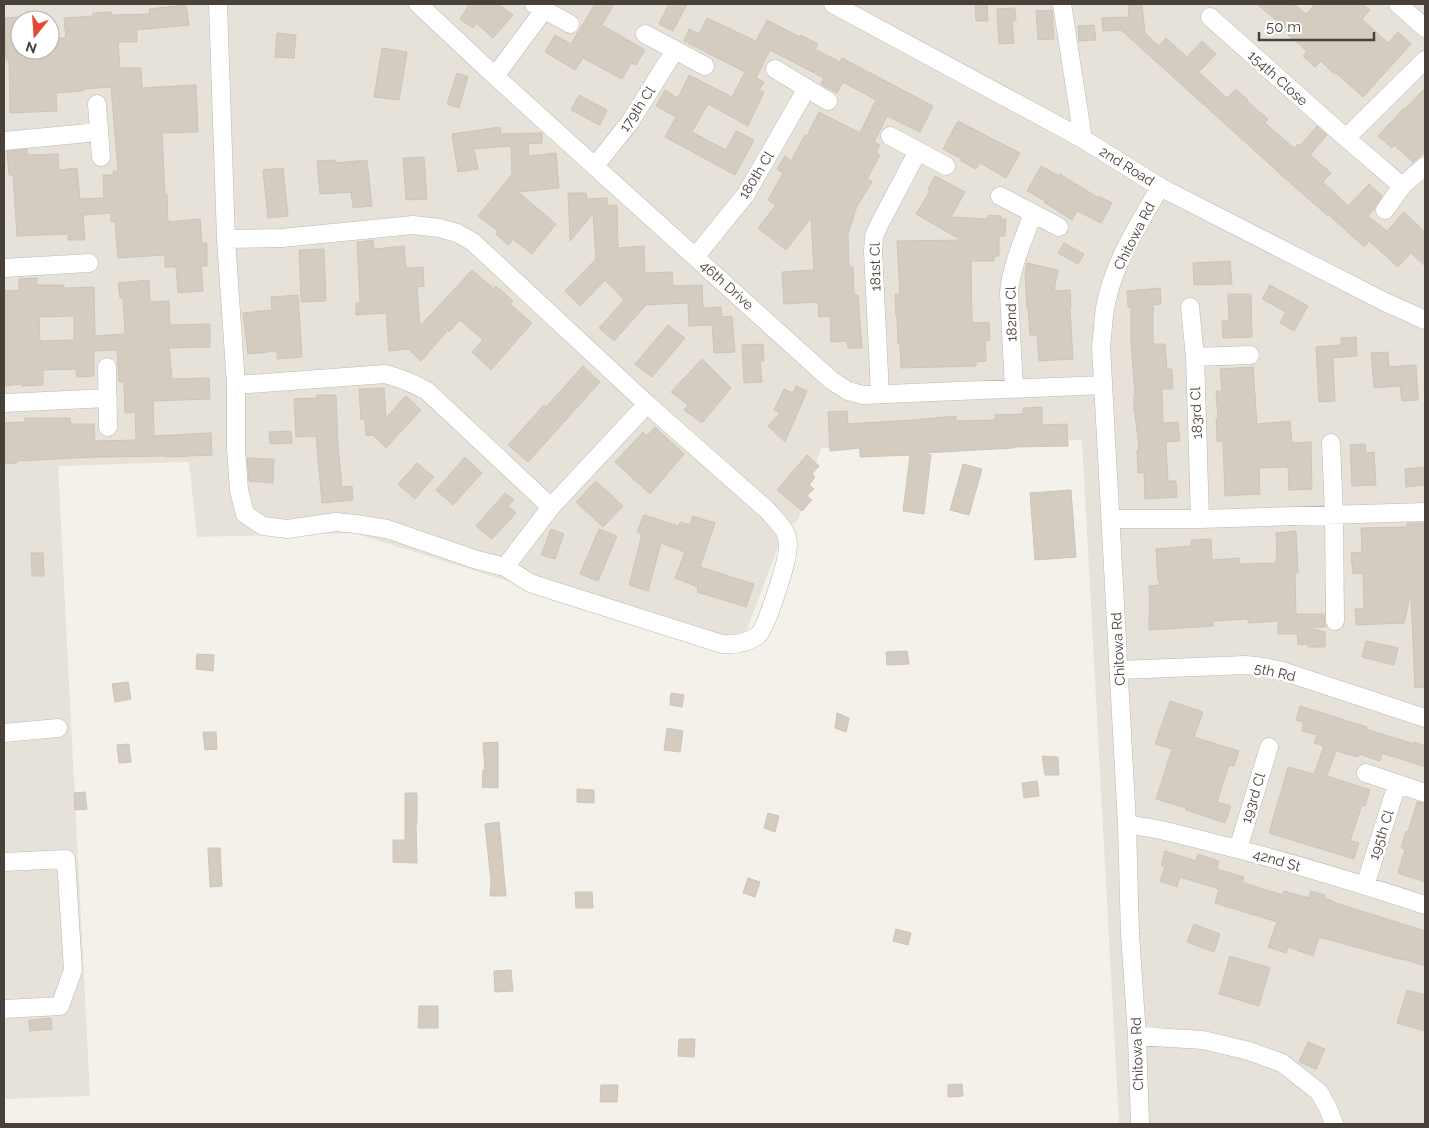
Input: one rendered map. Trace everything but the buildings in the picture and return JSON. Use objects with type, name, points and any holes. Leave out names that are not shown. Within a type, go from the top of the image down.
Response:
[{"type":"street","points":[[218,4],[226,239],[236,385],[236,449],[239,490],[245,514],[263,526],[287,529],[336,522],[387,528],[477,560],[505,567],[530,583],[722,644],[736,646],[759,635],[766,623],[786,562],[788,549],[786,535],[767,510],[647,404],[473,242],[457,232],[439,228],[413,226],[282,238],[226,239]]},
{"type":"street","name":"46th Drive","points":[[418,4],[831,380],[848,392],[863,395],[1103,386]]},
{"type":"street","name":"2nd Road","points":[[833,4],[1083,139],[1160,187],[1383,301],[1425,320]]},
{"type":"street","points":[[1062,4],[1083,139]]},
{"type":"street","points":[[1398,4],[1425,28]]},
{"type":"street","points":[[495,76],[539,7],[570,24]]},
{"type":"street","name":"154th Close","points":[[1210,18],[1402,186]]},
{"type":"street","points":[[645,34],[704,66]]},
{"type":"street","name":"179th Cl","points":[[595,166],[630,122],[675,50]]},
{"type":"street","points":[[1346,138],[1425,60]]},
{"type":"street","points":[[775,69],[828,100]]},
{"type":"street","name":"180th Cl","points":[[696,256],[746,194],[807,88]]},
{"type":"street","points":[[97,104],[100,157]]},
{"type":"street","points":[[4,141],[99,132]]},
{"type":"street","points":[[890,136],[946,166]]},
{"type":"street","name":"181st Cl","points":[[880,394],[873,251],[874,236],[918,151]]},
{"type":"street","points":[[1384,210],[1402,186],[1425,166]]},
{"type":"street","name":"Chitowa Rd","points":[[1140,1124],[1137,1036],[1130,934],[1127,825],[1101,346],[1106,303],[1118,265],[1131,236],[1160,187]]},
{"type":"street","points":[[1000,196],[1059,227]]},
{"type":"street","name":"182nd Cl","points":[[1014,389],[1010,282],[1012,271],[1033,213]]},
{"type":"street","points":[[4,268],[89,263]]},
{"type":"street","name":"183rd Cl","points":[[1190,308],[1195,357],[1200,519]]},
{"type":"street","points":[[1195,357],[1250,356]]},
{"type":"street","points":[[107,367],[108,427]]},
{"type":"street","points":[[236,385],[385,374],[413,383],[427,391],[551,506]]},
{"type":"street","points":[[4,403],[108,398]]},
{"type":"street","points":[[505,567],[551,506],[647,404]]},
{"type":"street","points":[[1331,443],[1335,622]]},
{"type":"street","points":[[1110,519],[1200,519],[1425,512]]},
{"type":"street","name":"5th Rd","points":[[1119,670],[1264,667],[1425,718]]},
{"type":"street","points":[[4,733],[58,728]]},
{"type":"street","name":"193rd Cl","points":[[1238,849],[1269,747]]},
{"type":"street","points":[[1366,773],[1425,793]]},
{"type":"street","name":"195th Cl","points":[[1365,886],[1397,784]]},
{"type":"street","name":"42nd St","points":[[1127,825],[1147,826],[1238,849],[1425,905]]},
{"type":"street","points":[[4,862],[66,859],[73,970],[60,1006],[4,1009]]},
{"type":"street","points":[[1137,1036],[1203,1040],[1249,1051],[1282,1063],[1319,1092],[1334,1124]]},
{"type":"shaded area","points":[[4,4],[1425,4],[1425,1124],[1119,1124],[1082,440],[821,448],[798,520],[784,531],[738,653],[354,533],[197,537],[189,462],[58,466],[90,1096],[4,1099]]}]
